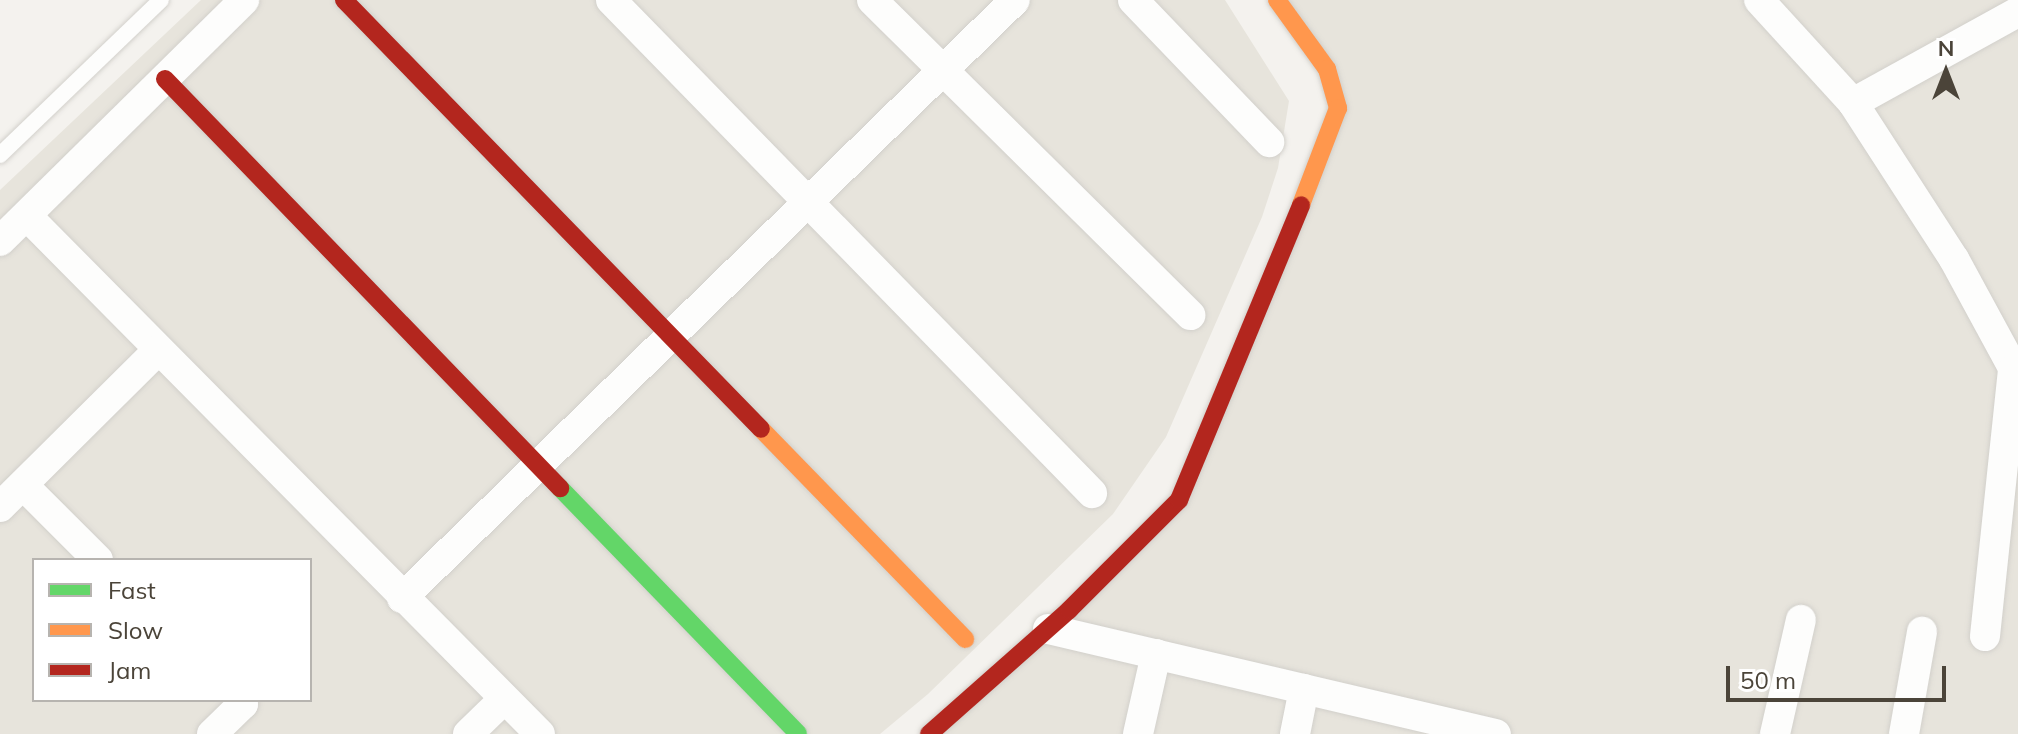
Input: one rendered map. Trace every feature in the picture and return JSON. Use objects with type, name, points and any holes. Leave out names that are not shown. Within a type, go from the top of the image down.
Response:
[{"type":"street","points":[[0,241],[244,0]]},
{"type":"street","points":[[344,0],[965,639]]},
{"type":"street","points":[[611,0],[1092,493]]},
{"type":"street","points":[[872,0],[1190,315]]},
{"type":"street","points":[[402,598],[1015,0]]},
{"type":"street","points":[[1133,0],[1269,142]]},
{"type":"street","points":[[929,734],[1048,629],[1179,500],[1275,274],[1338,108],[1327,69],[1277,0]]},
{"type":"street","points":[[1759,0],[1853,103],[1954,259],[2016,372],[1985,636]]},
{"type":"street","points":[[1853,103],[2018,12]]},
{"type":"street","points":[[165,79],[798,734]]},
{"type":"street","points":[[27,216],[540,734]]},
{"type":"street","points":[[0,507],[158,350]]},
{"type":"street","points":[[23,485],[96,558]]},
{"type":"street","points":[[1775,734],[1801,620]]},
{"type":"street","points":[[1048,629],[1496,734]]},
{"type":"street","points":[[1904,734],[1922,632]]},
{"type":"street","points":[[1138,734],[1156,654]]},
{"type":"street","points":[[1295,734],[1304,689]]},
{"type":"street","points":[[468,734],[504,699]]},
{"type":"street","points":[[212,734],[243,704],[241,702]]},
{"type":"lane","points":[[0,155],[161,0]]},
{"type":"shaded area","points":[[201,0],[1225,0],[1289,101],[1278,168],[1262,217],[1166,437],[1113,514],[928,694],[880,734],[0,734],[0,190]]},
{"type":"shaded area","points":[[1277,0],[2018,0],[2018,734],[929,734],[1179,500],[1338,108]]},
{"type":"traffic: fast","points":[[560,488],[798,734]]},
{"type":"traffic: slow","points":[[1277,0],[1327,69],[1338,108],[1301,205]]},
{"type":"traffic: slow","points":[[761,429],[965,639]]},
{"type":"traffic: jam","points":[[344,0],[761,429]]},
{"type":"traffic: jam","points":[[165,79],[560,488]]},
{"type":"traffic: jam","points":[[929,734],[1069,610],[1179,500],[1301,205]]}]
